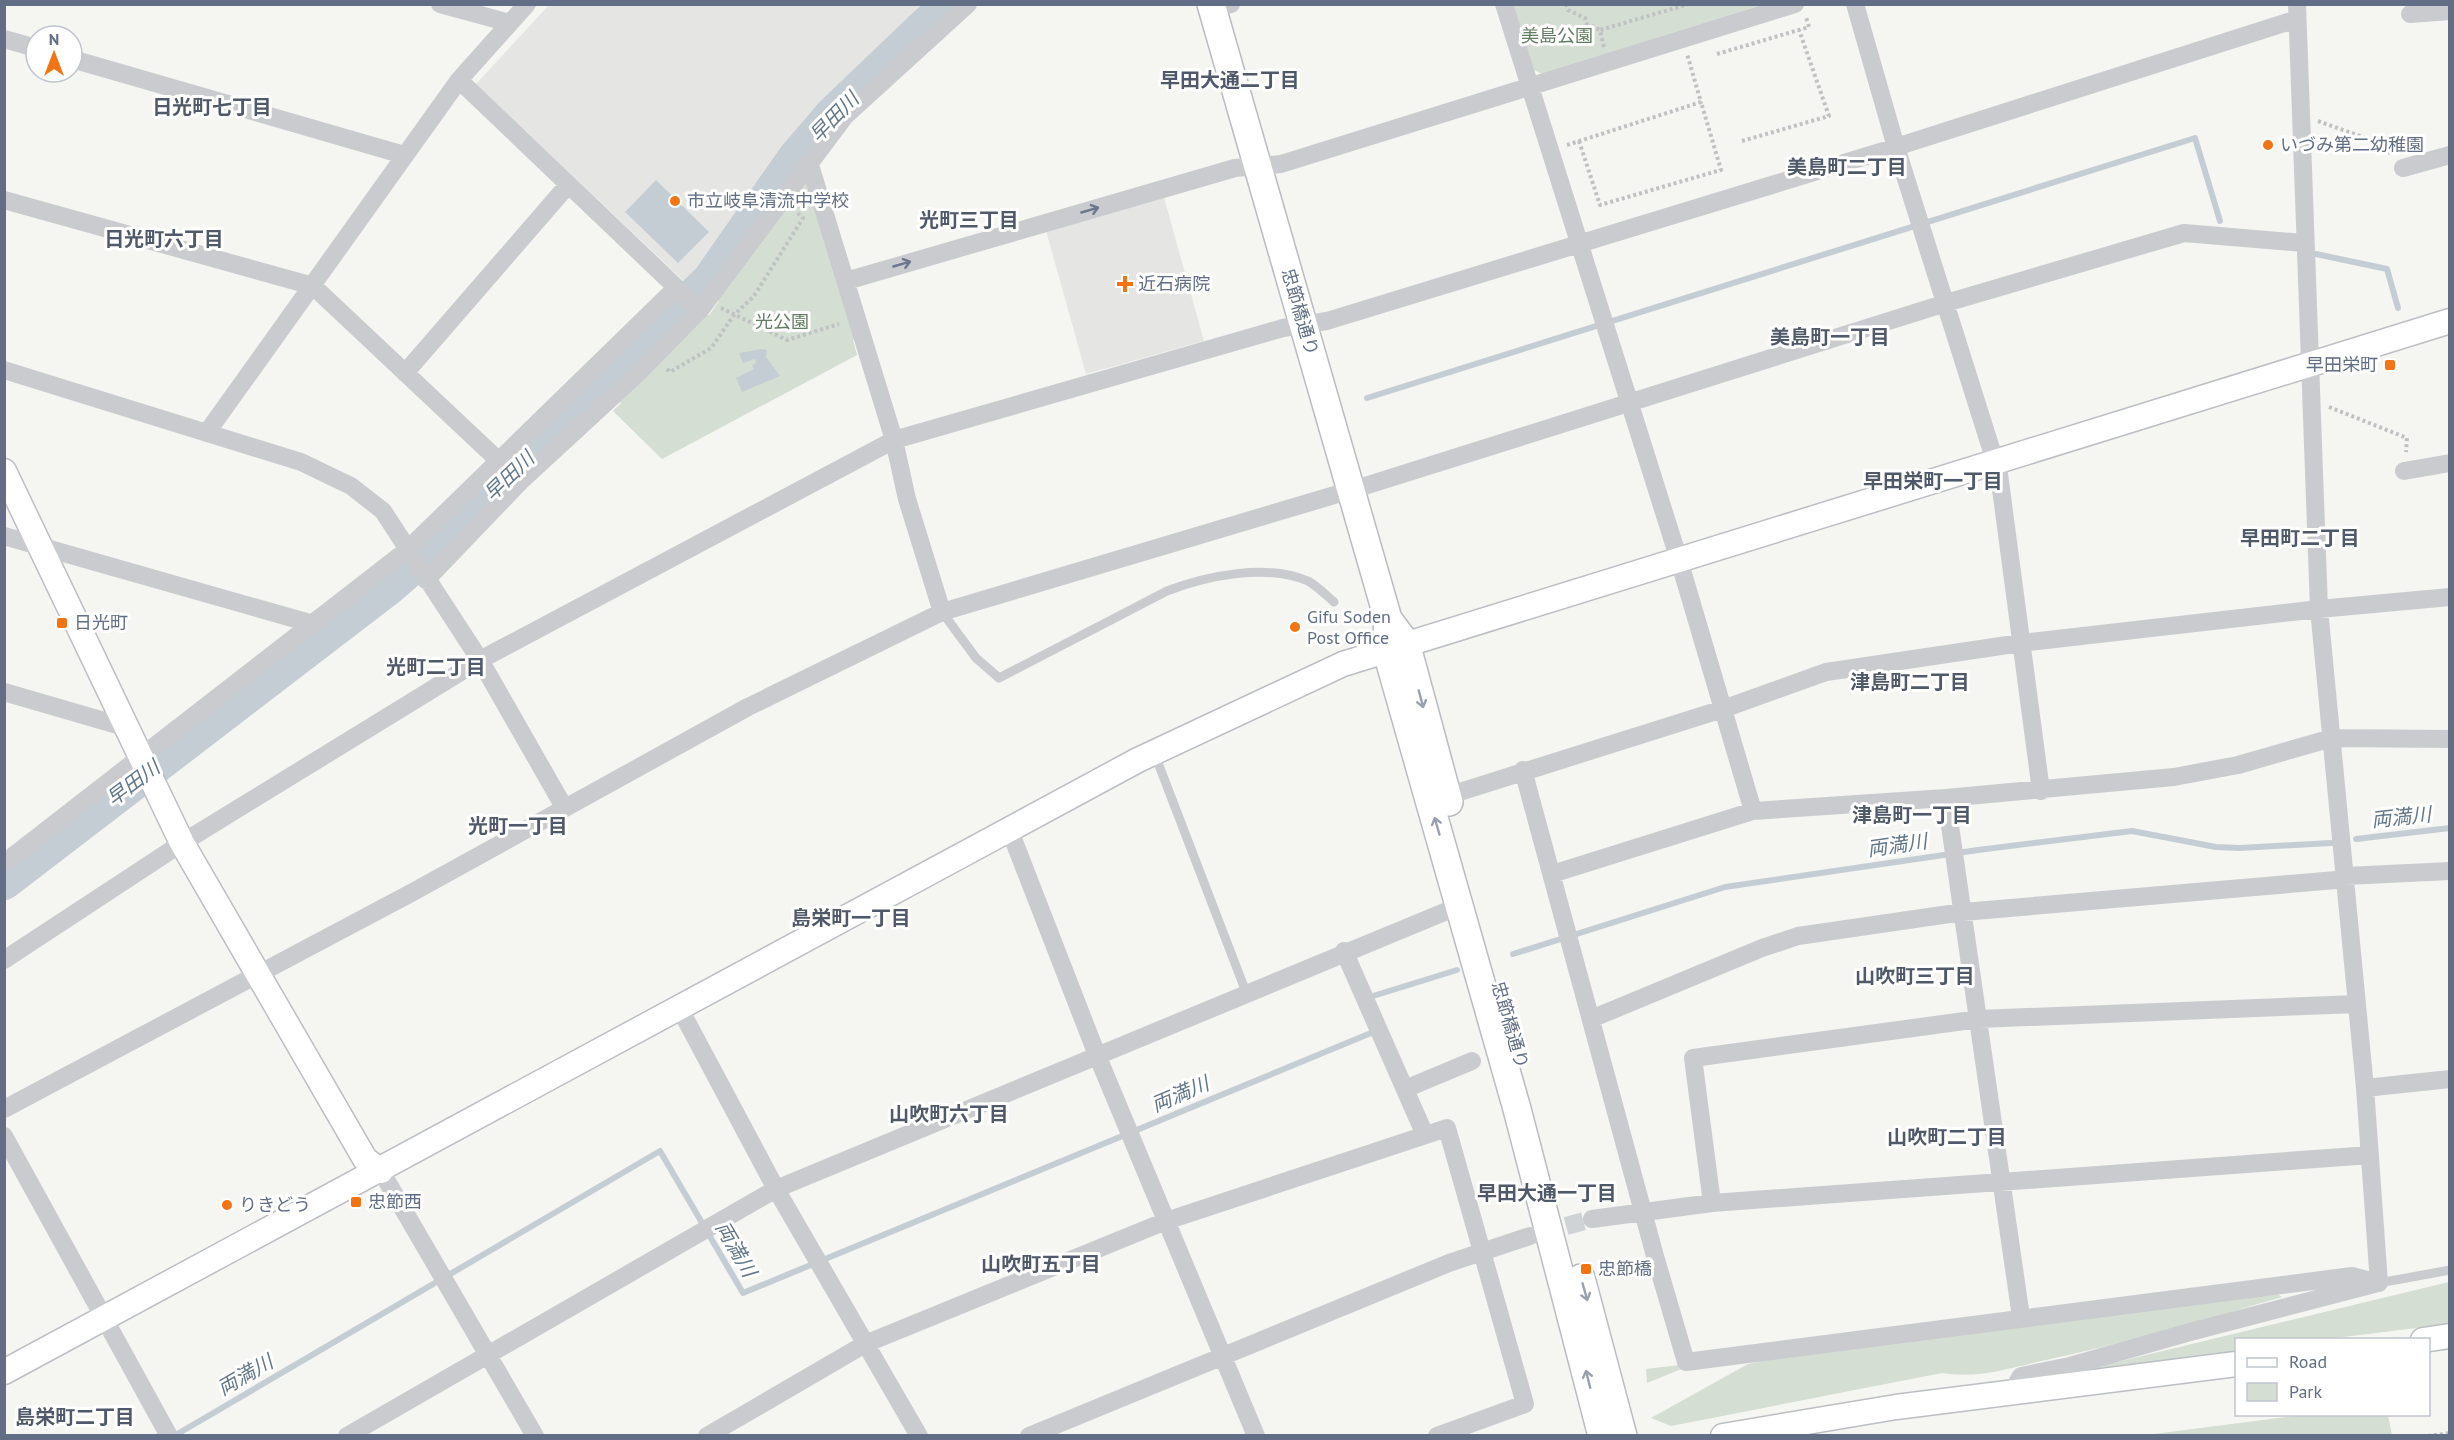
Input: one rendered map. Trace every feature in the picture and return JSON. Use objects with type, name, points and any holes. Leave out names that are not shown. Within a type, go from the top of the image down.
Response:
[{"type":"main road","name":"忠節橋通り","points":[[1218,6],[1258,167],[1388,620],[1447,796],[1623,1436]]},
{"type":"main road","name":"忠節橋通り","points":[[1396,646],[1459,906],[1520,1121],[1602,1436]]},
{"type":"street","points":[[440,4],[510,23]]},
{"type":"street","points":[[208,431],[459,80],[527,4]]},
{"type":"street","points":[[423,577],[653,357],[701,306],[845,116],[968,4]]},
{"type":"street","points":[[1504,4],[1679,560],[1753,811]]},
{"type":"street","points":[[1855,4],[1896,147],[1995,461],[2041,791]]},
{"type":"street","points":[[846,281],[1235,168],[1281,164],[1683,39],[1800,10]]},
{"type":"street","points":[[2410,14],[2450,11]]},
{"type":"street","points":[[4,960],[182,843],[480,660],[894,440],[1283,328],[1327,321],[1896,147],[2297,12],[2319,609],[2365,1088],[2379,1283]]},
{"type":"street","points":[[4,39],[24,45]]},
{"type":"street","points":[[84,62],[404,155]]},
{"type":"street","points":[[459,80],[677,290],[701,306]]},
{"type":"street","points":[[2403,168],[2450,155]]},
{"type":"street","points":[[809,162],[894,440],[907,499],[942,612]]},
{"type":"street","points":[[405,373],[568,185]]},
{"type":"street","points":[[4,200],[313,286],[499,461]]},
{"type":"street","points":[[4,1109],[412,892],[564,807],[822,669],[942,612],[1351,490],[1946,303],[2184,233],[2304,243]]},
{"type":"street","points":[[6,859],[408,552],[677,290]]},
{"type":"street","points":[[4,1372],[381,1171],[915,879],[1010,831],[1155,752],[1343,664],[2450,321]]},
{"type":"street","points":[[4,370],[208,431],[301,462],[351,486],[383,511],[423,577],[480,660],[564,807]]},
{"type":"street","points":[[2404,471],[2450,463]]},
{"type":"street","points":[[4,471],[182,843],[365,1159],[381,1171],[535,1436]]},
{"type":"street","points":[[4,536],[313,624]]},
{"type":"street","points":[[1447,796],[1523,770],[1723,710],[1826,672],[2021,643],[2319,609],[2450,597]]},
{"type":"street","points":[[4,692],[128,728]]},
{"type":"street","points":[[1552,874],[1753,811],[2041,791],[2174,777],[2238,765],[2332,738],[2450,739]]},
{"type":"street","points":[[1523,770],[1642,1211],[1686,1362],[2352,1276],[2379,1283]]},
{"type":"street","points":[[1946,798],[2021,1317]]},
{"type":"street","points":[[1010,831],[1096,1055],[1256,1436]]},
{"type":"street","points":[[1591,1018],[1780,941],[1962,912],[2336,880],[2346,876],[2450,871]]},
{"type":"street","points":[[347,1436],[776,1189],[1344,951],[1459,906]]},
{"type":"street","points":[[1344,951],[1425,1135]]},
{"type":"street","points":[[1712,1203],[1693,1058],[1979,1019],[2357,1004]]},
{"type":"street","points":[[680,1009],[776,1189],[919,1436]]},
{"type":"street","points":[[1405,1089],[1472,1061]]},
{"type":"street","points":[[2365,1088],[2450,1080]]},
{"type":"street","points":[[707,1436],[865,1344],[1166,1221],[1447,1128],[1525,1404],[1437,1436]]},
{"type":"street","points":[[4,1136],[168,1434]]},
{"type":"street","points":[[1592,1219],[1712,1203],[2370,1155]]},
{"type":"street","points":[[1029,1436],[1222,1355],[1481,1251],[1530,1236]]},
{"type":"street","points":[[2011,1393],[2021,1376],[2070,1366],[2379,1283]]},
{"type":"street","points":[[2430,1339],[2450,1336]]},
{"type":"street","points":[[1723,1436],[1896,1407],[2235,1364]]},
{"type":"lane","points":[[942,612],[976,658],[999,678],[1167,591],[1226,574],[1287,576],[1308,582],[1334,602]]},
{"type":"lane","points":[[1155,752],[1246,992]]},
{"type":"lane","points":[[2379,1283],[2450,1270]]},
{"type":"path","points":[[1566,4],[1568,10],[1585,18],[1587,24],[1600,30],[1689,4]]},
{"type":"path","points":[[1717,54],[1809,27],[1800,10]]},
{"type":"path","points":[[1600,30],[1609,62]]},
{"type":"path","points":[[1742,141],[1829,116],[1799,30]]},
{"type":"path","points":[[1579,141],[1600,205],[1721,170],[1683,39]]},
{"type":"path","points":[[1550,152],[1701,102]]},
{"type":"path","points":[[2300,114],[2382,144],[2403,168]]},
{"type":"path","points":[[653,357],[670,372],[711,348],[734,315],[754,296],[803,218],[784,197]]},
{"type":"path","points":[[701,306],[734,315],[787,340],[857,318]]},
{"type":"path","points":[[2311,400],[2407,438],[2404,471]]},
{"type":"path","points":[[2428,1436],[2450,1433]]},
{"type":"shaded area","name":"市立岐阜清流中学校","points":[[549,5],[928,5],[815,117],[687,284],[476,84]]},
{"type":"shaded area","points":[[656,180],[709,232],[678,263],[625,212]]},
{"type":"shaded area","name":"近石病院","points":[[1163,194],[1204,341],[1086,374],[1045,227]]},
{"type":"shaded area","points":[[767,350],[766,357],[780,376],[742,392],[736,378],[754,369],[752,365],[756,363],[755,359],[743,363],[739,353]]},
{"type":"green space","name":"美島公園","points":[[1513,5],[1761,5],[1542,74],[1534,70]]},
{"type":"green space","name":"光公園","points":[[816,166],[862,336],[853,340],[857,355],[662,459],[613,411],[621,403],[617,398],[696,315],[709,315],[719,301],[716,298]]},
{"type":"green space","points":[[2449,1282],[2449,1324],[2335,1338],[2235,1338],[2235,1351],[2084,1370]]},
{"type":"green space","points":[[2272,1290],[2282,1297],[2135,1339],[2007,1369],[1969,1375],[1942,1373],[1671,1426],[1651,1418],[1748,1364],[1781,1357]]},
{"type":"green space","points":[[1696,1363],[1647,1383],[1646,1369]]},
{"type":"green space","points":[[2294,1416],[2388,1416],[2392,1435],[2146,1435]]},
{"type":"waterway","name":"早田川","points":[[4,882],[389,587],[443,540],[710,280],[796,157],[833,114],[951,4]]},
{"type":"waterway","points":[[1367,398],[2195,138],[2220,221]]},
{"type":"waterway","points":[[2316,254],[2387,269],[2398,308]]},
{"type":"waterway","name":"両満川","points":[[2356,839],[2450,828]]},
{"type":"waterway","name":"両満川","points":[[1513,954],[1725,887],[1978,850],[2132,831],[2216,847],[2240,848],[2331,843]]},
{"type":"waterway","name":"両満川","points":[[1373,996],[1457,970]]},
{"type":"waterway","name":"両満川","points":[[174,1436],[660,1151],[743,1293],[1371,1033]]},
{"type":"tunnel","points":[[1540,1233],[1592,1219]]},
{"type":"place","name":"いづみ第二幼稚園","points":[[2268,145]]},
{"type":"place","name":"市立岐阜清流中学校","points":[[675,201]]},
{"type":"place","name":"近石病院","points":[[1125,284]]},
{"type":"place","name":"早田栄町","points":[[2390,365]]},
{"type":"place","name":"日光町","points":[[62,623]]},
{"type":"place","name":"Gifu Soden Post Office","points":[[1295,627]]},
{"type":"place","name":"忠節西","points":[[356,1202]]},
{"type":"place","name":"りきどう","points":[[227,1205]]},
{"type":"place","name":"忠節橋","points":[[1586,1269]]},
{"type":"district","name":"早田大通二丁目","points":[[1230,80]]},
{"type":"district","name":"日光町七丁目","points":[[212,107]]},
{"type":"district","name":"美島町二丁目","points":[[1847,167]]},
{"type":"district","name":"光町三丁目","points":[[969,220]]},
{"type":"district","name":"日光町六丁目","points":[[164,239]]},
{"type":"district","name":"美島町一丁目","points":[[1830,337]]},
{"type":"district","name":"早田栄町一丁目","points":[[1933,481]]},
{"type":"district","name":"早田町二丁目","points":[[2300,538]]},
{"type":"district","name":"光町二丁目","points":[[436,667]]},
{"type":"district","name":"津島町二丁目","points":[[1910,682]]},
{"type":"district","name":"津島町一丁目","points":[[1912,815]]},
{"type":"district","name":"光町一丁目","points":[[518,826]]},
{"type":"district","name":"島栄町一丁目","points":[[851,918]]},
{"type":"district","name":"山吹町三丁目","points":[[1915,976]]},
{"type":"district","name":"山吹町六丁目","points":[[949,1114]]},
{"type":"district","name":"山吹町二丁目","points":[[1947,1137]]},
{"type":"district","name":"早田大通一丁目","points":[[1547,1193]]},
{"type":"district","name":"山吹町五丁目","points":[[1041,1264]]},
{"type":"district","name":"島栄町二丁目","points":[[75,1417]]}]
